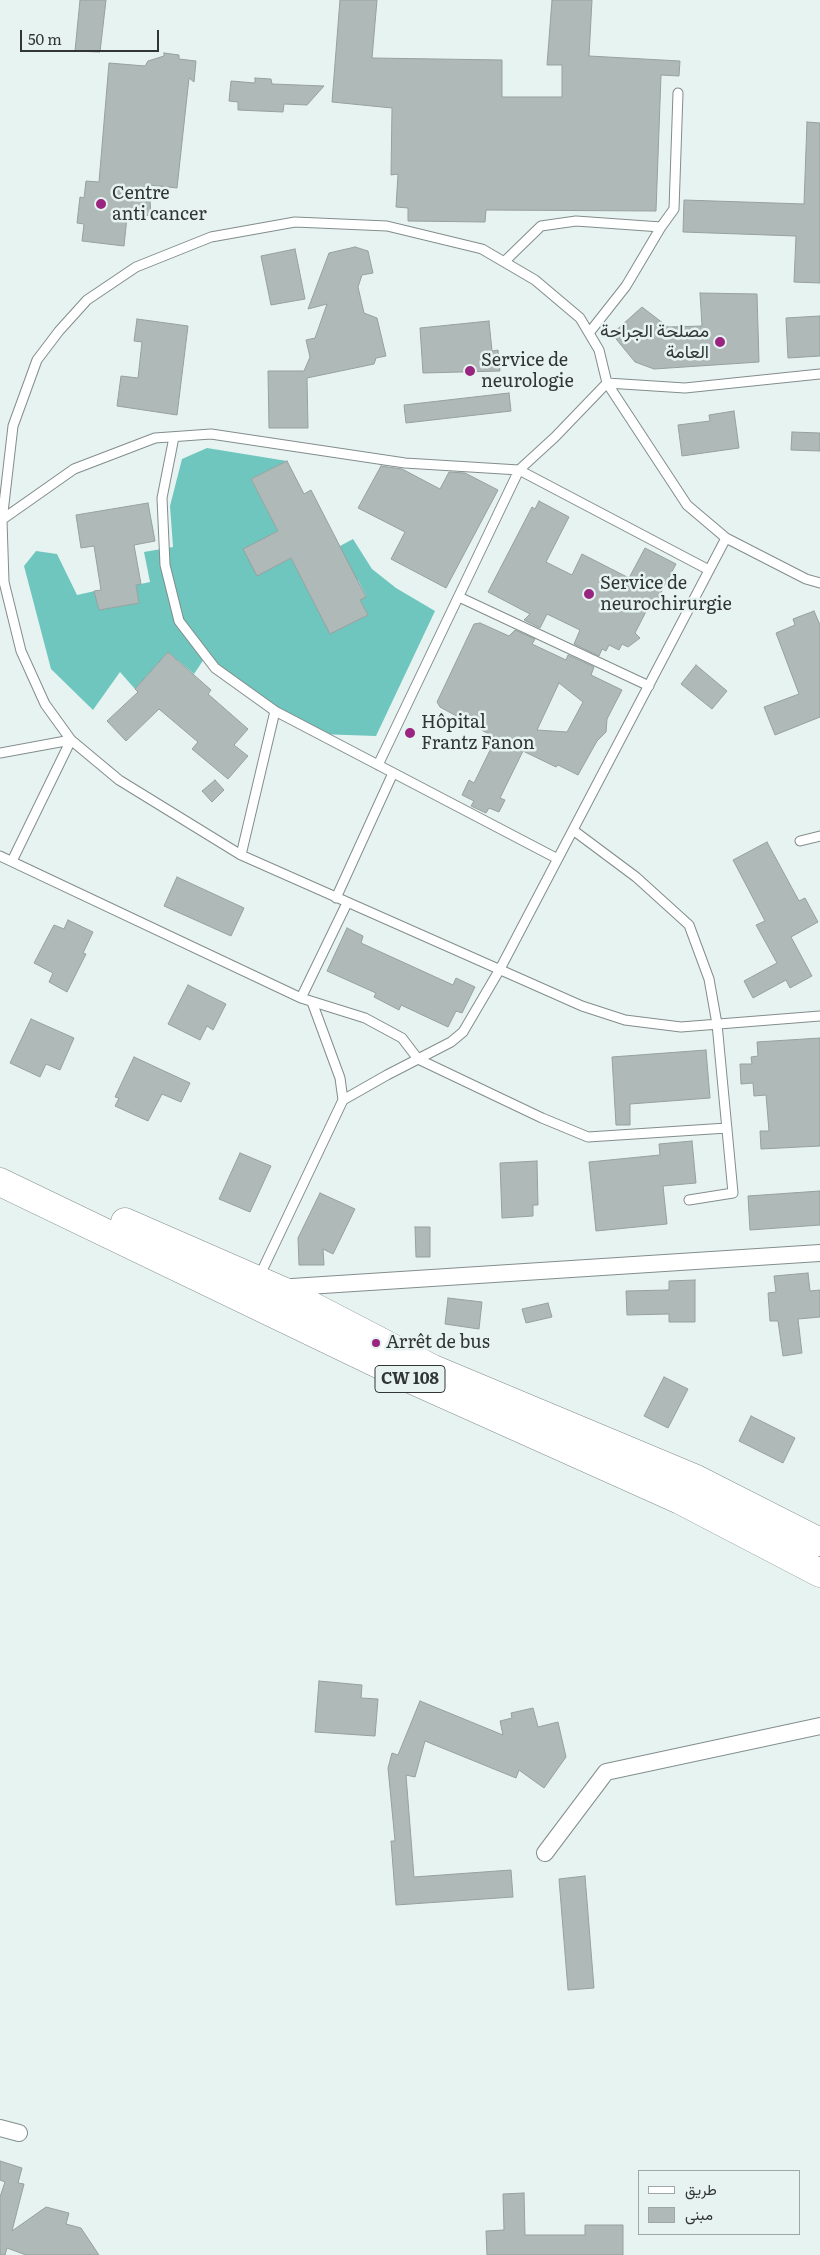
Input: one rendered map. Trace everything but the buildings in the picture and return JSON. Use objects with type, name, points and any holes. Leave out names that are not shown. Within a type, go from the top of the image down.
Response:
[{"type":"highway","name":"CW 108","points":[[0,1167],[257,1281],[274,1300],[420,1384],[680,1500],[820,1573]]},
{"type":"highway","name":"CW 108","points":[[0,1182],[433,1369],[696,1479],[820,1542]]},
{"type":"street","points":[[274,1300],[292,1287],[820,1253]]},
{"type":"street","points":[[546,1853],[606,1772],[820,1726]]},
{"type":"street","points":[[0,2128],[19,2133]]},
{"type":"lane","points":[[589,333],[626,286],[661,227],[674,209],[678,93]]},
{"type":"lane","points":[[504,262],[541,226],[576,221],[661,227]]},
{"type":"lane","points":[[820,583],[806,579],[726,538],[687,505],[607,383],[599,350],[580,318],[542,286],[482,249],[387,226],[295,222],[211,237],[136,267],[87,300],[37,360],[13,426],[1,521],[4,582],[20,651],[45,704],[71,740],[119,780],[241,855],[582,1006],[624,1020],[681,1027],[820,1016]]},
{"type":"lane","points":[[378,765],[460,598],[519,470],[555,437],[607,383],[685,388],[820,374]]},
{"type":"lane","points":[[1,521],[74,469],[155,438],[211,434],[404,463],[519,470],[709,570]]},
{"type":"lane","points":[[174,437],[162,498],[165,566],[179,621],[215,668],[275,711],[556,858]]},
{"type":"lane","points":[[343,1100],[452,1042],[463,1032],[500,969],[556,858],[650,686],[726,538]]},
{"type":"lane","points":[[460,598],[650,686]]},
{"type":"lane","points":[[241,855],[275,711]]},
{"type":"lane","points":[[0,753],[71,740]]},
{"type":"lane","points":[[12,861],[71,740]]},
{"type":"lane","points":[[336,898],[393,773]]},
{"type":"lane","points":[[573,830],[636,877],[689,925],[709,979],[717,1024],[733,1193],[689,1200]]},
{"type":"lane","points":[[800,841],[820,836]]},
{"type":"lane","points":[[0,856],[301,998],[365,1018],[402,1038],[418,1059],[542,1118],[588,1137],[727,1128]]},
{"type":"lane","points":[[301,998],[347,903]]},
{"type":"lane","points":[[257,1281],[343,1100],[340,1078],[312,1002]]},
{"type":"shaded area","points":[[207,448],[287,461],[251,479],[278,531],[244,549],[258,575],[291,558],[330,633],[368,615],[360,600],[366,596],[358,580],[351,583],[340,546],[353,539],[372,569],[396,588],[435,611],[376,736],[318,734],[275,711],[206,656],[194,674],[168,652],[135,689],[120,672],[93,710],[51,669],[24,566],[36,551],[57,554],[77,595],[95,591],[99,610],[139,603],[136,585],[150,582],[144,552],[173,547],[170,506],[182,459]]},
{"type":"place","name":"Centre anti cancer","points":[[101,204]]},
{"type":"place","name":"مصلحة الجراحة العامة","points":[[720,342]]},
{"type":"place","name":"Service de neurologie","points":[[470,371]]},
{"type":"place","name":"Service de neurochirurgie","points":[[589,594]]},
{"type":"place","name":"Hôpital Frantz Fanon","points":[[410,733]]},
{"type":"place","name":"Arrêt de bus","points":[[376,1343]]}]
